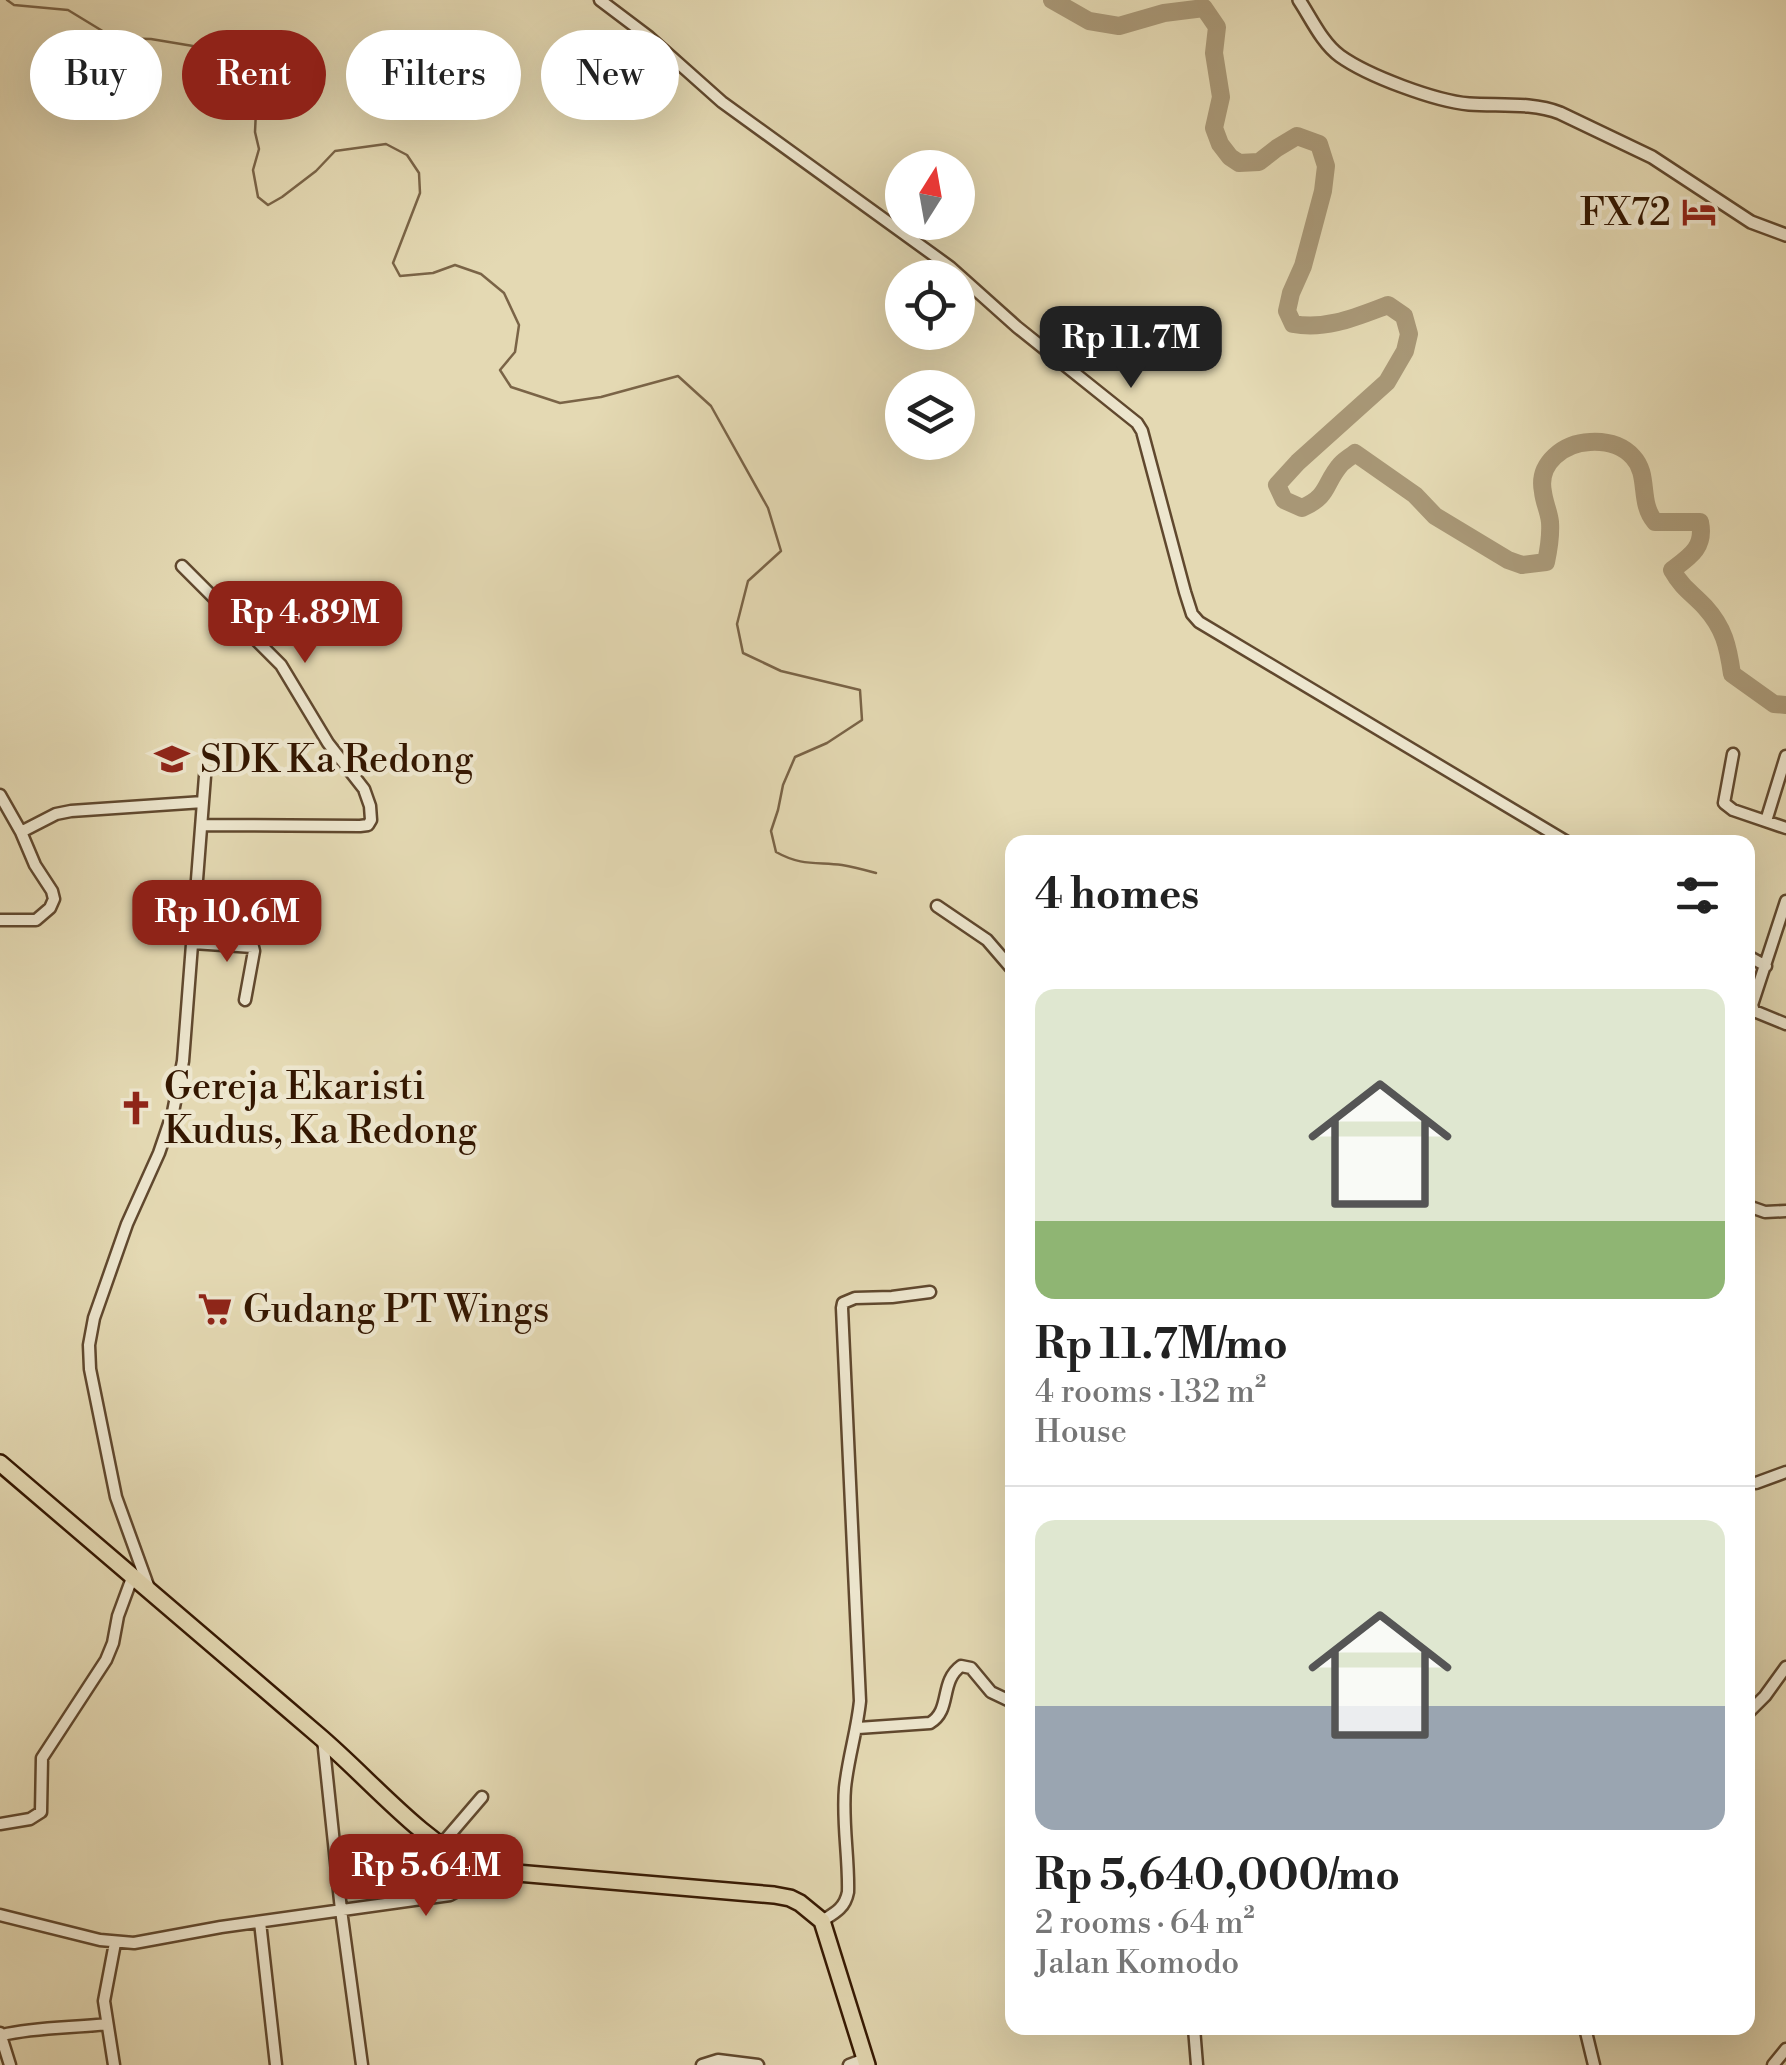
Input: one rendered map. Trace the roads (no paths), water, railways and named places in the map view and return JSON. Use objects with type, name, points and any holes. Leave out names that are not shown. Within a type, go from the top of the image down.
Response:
[{"type":"highway","points":[[0,1463],[323,1738],[440,1846],[482,1870],[774,1895],[800,1903],[822,1921],[860,2063]]},
{"type":"street","points":[[600,0],[649,37],[722,102],[950,267],[1017,327],[1137,423],[1184,592],[1196,620],[1556,835]]},
{"type":"street","points":[[1299,0],[1338,55],[1391,82],[1464,103],[1545,107],[1652,158],[1751,222],[1786,235]]},
{"type":"street","points":[[182,566],[281,665],[328,743],[361,784],[371,820],[360,826],[202,825]]},
{"type":"street","points":[[1734,754],[1724,802],[1733,810],[1786,828]]},
{"type":"street","points":[[1766,821],[1786,756]]},
{"type":"street","points":[[150,1592],[116,1497],[88,1345],[127,1224],[173,1112],[184,1061],[205,776]]},
{"type":"street","points":[[0,795],[24,831],[35,866],[54,899],[36,920],[0,920]]},
{"type":"street","points":[[24,831],[70,811],[203,802]]},
{"type":"street","points":[[1755,999],[1786,901]]},
{"type":"street","points":[[936,906],[987,940],[1005,961]]},
{"type":"street","points":[[193,943],[253,947],[245,1000]]},
{"type":"street","points":[[1755,960],[1766,966]]},
{"type":"street","points":[[1755,1009],[1786,1024]]},
{"type":"street","points":[[1755,1208],[1765,1212],[1786,1210]]},
{"type":"street","points":[[822,1921],[844,1905],[848,1892],[845,1792],[860,1701],[842,1308],[844,1302],[855,1298],[930,1292]]},
{"type":"street","points":[[1756,1483],[1786,1472]]},
{"type":"street","points":[[0,1824],[41,1812],[42,1758],[106,1660],[132,1578]]},
{"type":"street","points":[[858,1728],[935,1720],[950,1676],[960,1666],[971,1668],[991,1692],[1005,1699]]},
{"type":"street","points":[[1755,1706],[1786,1667]]},
{"type":"street","points":[[323,1738],[340,1910],[362,2065]]},
{"type":"street","points":[[440,1846],[482,1797]]},
{"type":"street","points":[[0,1914],[114,1943],[134,1944],[450,1895],[465,1888],[482,1870]]},
{"type":"street","points":[[260,1922],[276,2065]]},
{"type":"street","points":[[114,1943],[104,2002],[114,2065]]},
{"type":"street","points":[[10,2065],[1,2034],[106,2024]]},
{"type":"street","points":[[1195,2035],[1197,2065]]},
{"type":"street","points":[[1587,2035],[1594,2065]]},
{"type":"street","points":[[1772,2065],[1786,2049]]},
{"type":"street","points":[[702,2065],[718,2060],[758,2065]]},
{"type":"waterway","points":[[7,0],[14,5],[68,10],[114,38],[199,47],[223,41],[241,47],[257,89],[255,132],[259,149],[253,170],[258,197],[268,205],[316,171],[335,151],[386,144],[407,155],[419,173],[420,193],[393,263],[400,276],[433,273],[455,265],[481,274],[504,293],[519,325],[515,352],[500,370],[511,387],[560,403],[601,397],[678,376],[711,406],[768,508],[781,551],[748,581],[737,624],[743,653],[781,671],[860,690],[862,720],[827,743],[795,757],[771,831],[776,852],[801,861],[876,873]]},
{"type":"waterway","points":[[1052,0],[1089,21],[1119,26],[1164,13],[1204,8],[1217,27],[1214,53],[1221,97],[1214,128],[1230,157],[1239,163],[1259,162],[1297,136],[1319,144],[1326,166],[1303,266],[1287,311],[1293,324],[1330,324],[1388,305],[1404,316],[1409,334],[1405,351],[1387,382],[1277,485],[1284,500],[1302,508],[1311,503],[1322,494],[1341,464],[1355,453],[1415,495],[1435,516],[1508,560],[1522,565],[1546,562],[1550,522],[1542,482],[1548,464],[1554,456],[1580,443],[1602,442],[1619,447],[1638,464],[1647,506],[1655,522],[1700,522],[1698,544],[1672,570],[1717,622],[1732,674],[1774,704],[1786,705]]},
{"type":"place","name":"FX72","points":[[1699,212]]},
{"type":"place","name":"SDK Ka Redong","points":[[172,759]]},
{"type":"place","name":"Gereja Ekaristi Kudus, Ka Redong","points":[[136,1108]]},
{"type":"place","name":"Gudang PT Wings","points":[[215,1309]]}]
